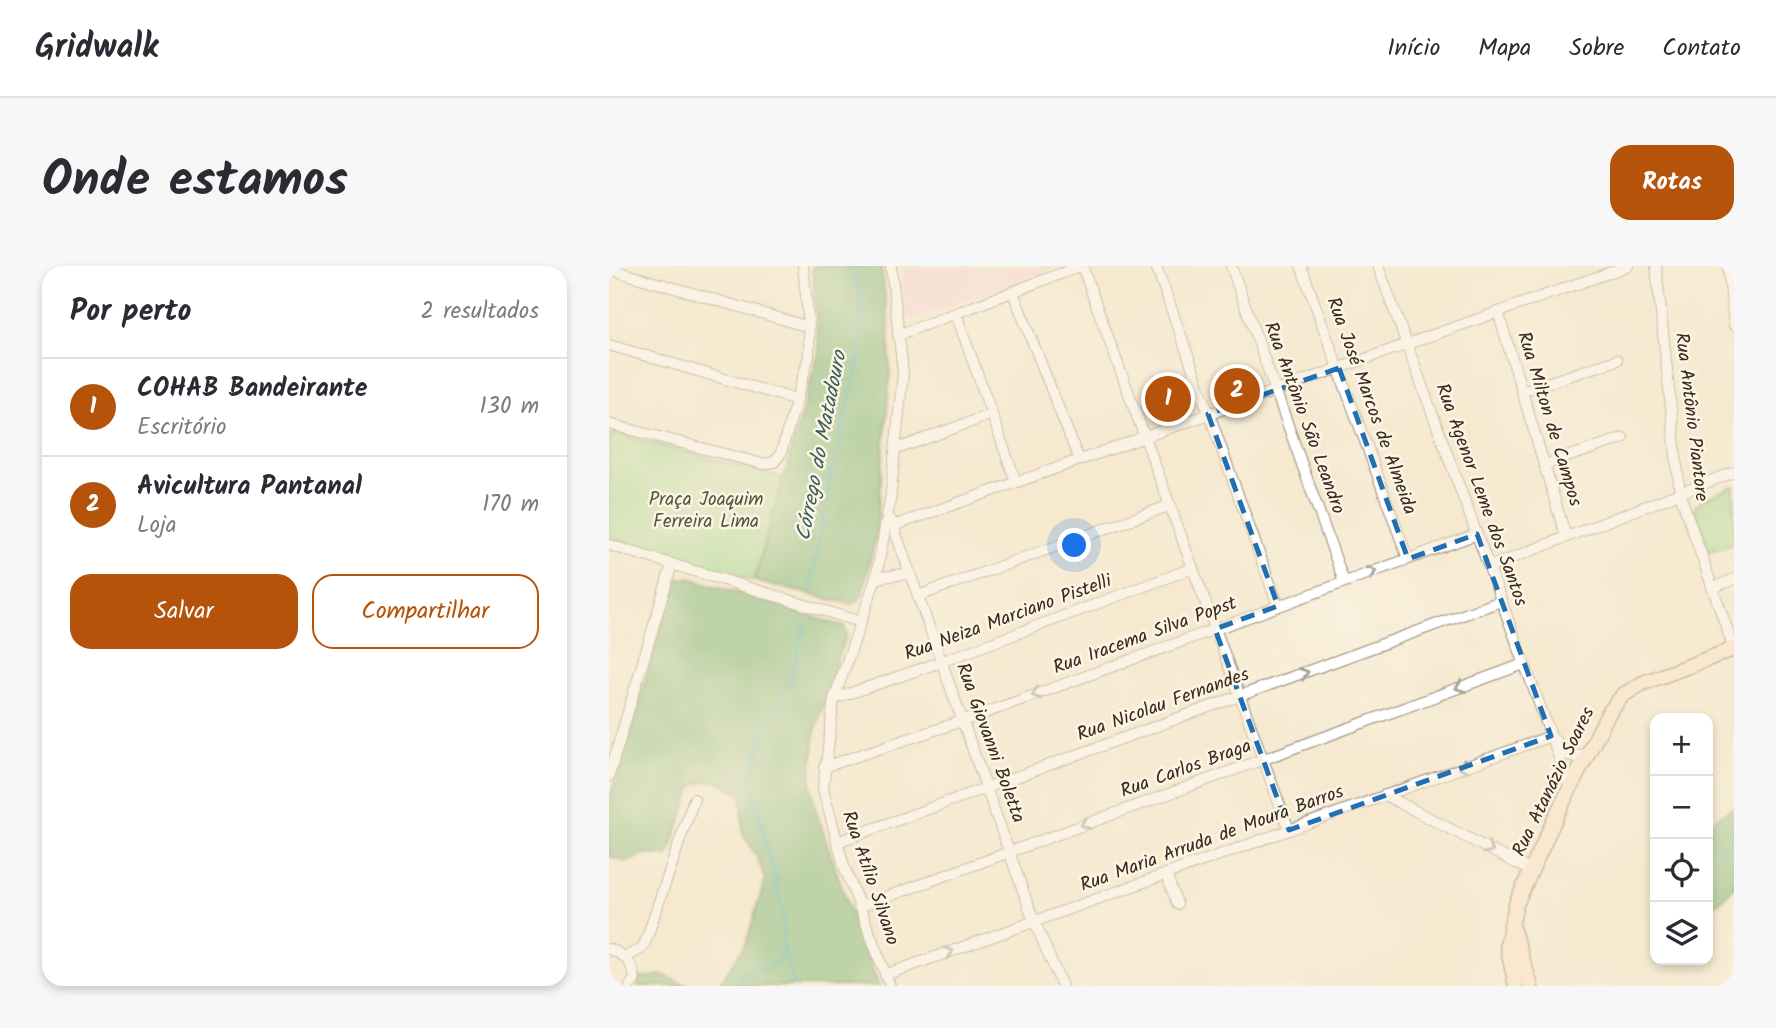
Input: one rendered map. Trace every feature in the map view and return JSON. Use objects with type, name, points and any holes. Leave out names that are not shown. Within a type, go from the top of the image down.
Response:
[{"type":"street","points":[[609,424],[763,464],[774,462],[781,453],[809,356],[803,266]]},
{"type":"street","name":"Rua Atílio Silvano","points":[[890,986],[859,907],[823,789],[834,699],[876,578],[897,449],[903,373],[891,266]]},
{"type":"street","points":[[898,335],[1081,266],[1289,830]]},
{"type":"street","points":[[1156,266],[1278,606]]},
{"type":"street","name":"Rua Antônio São Leandro","points":[[1230,266],[1344,582]]},
{"type":"street","name":"Rua José Marcos de Almeida","points":[[1301,266],[1408,559]]},
{"type":"street","name":"Rua Agenor Leme dos Santos","points":[[1378,266],[1571,790]]},
{"type":"street","points":[[893,526],[1628,266]]},
{"type":"street","name":"Rua Antônio Piantore","points":[[1656,266],[1680,494],[1734,649]]},
{"type":"street","points":[[1728,266],[1734,325]]},
{"type":"street","points":[[609,269],[809,327]]},
{"type":"street","points":[[1013,292],[1079,460]]},
{"type":"street","name":"Rua Milton de Campos","points":[[1497,312],[1566,537]]},
{"type":"street","points":[[956,314],[1016,482]]},
{"type":"street","points":[[609,345],[797,400]]},
{"type":"street","points":[[1522,391],[1617,360]]},
{"type":"street","points":[[897,449],[992,414]]},
{"type":"street","points":[[1544,465],[1623,438]]},
{"type":"street","points":[[1489,567],[1734,472]]},
{"type":"street","points":[[919,596],[1171,505]]},
{"type":"street","name":"Rua Giovanni Boletta","points":[[887,511],[1035,921],[1062,986]]},
{"type":"street","name":"Rua Iracema Silva Popst","points":[[824,767],[963,720],[1477,534]]},
{"type":"street","points":[[609,545],[862,622]]},
{"type":"street","points":[[609,775],[612,752],[672,564]]},
{"type":"street","name":"Rua Neiza Marciano Pistelli","points":[[834,699],[942,662],[1193,568]]},
{"type":"street","points":[[876,578],[910,573]]},
{"type":"street","points":[[1713,588],[1734,579]]},
{"type":"street","name":"Rua Nicolau Fernandes","points":[[837,842],[1501,601]]},
{"type":"street","name":"Rua Atanázio Soares","points":[[1516,986],[1507,946],[1516,904],[1608,714],[1623,695],[1643,683],[1734,649]]},
{"type":"street","name":"Rua Carlos Braga","points":[[859,907],[1524,664]]},
{"type":"street","points":[[1551,736],[1569,755],[1575,757],[1589,751]]},
{"type":"street","name":"Rua Maria Arruda de Moura Barros","points":[[885,975],[1551,736]]},
{"type":"street","points":[[1385,795],[1531,871]]},
{"type":"street","points":[[625,957],[636,953],[645,943],[694,799]]},
{"type":"street","points":[[1166,874],[1177,904]]},
{"type":"street","points":[[1511,924],[1531,986]]},
{"type":"street","points":[[609,949],[625,957],[633,966],[635,979],[630,986]]},
{"type":"highlighted area","points":[[1339,368],[1408,559],[1477,534],[1551,736],[1289,830],[1215,629],[1278,606],[1208,414]]},
{"type":"shaded area","points":[[901,266],[1063,266],[912,319],[906,314]]},
{"type":"green space","points":[[812,266],[881,266],[889,325],[890,376],[876,536],[862,594],[858,602],[851,604],[754,581],[819,352]]},
{"type":"green space","name":"Praça Joaquim Ferreira Lima","points":[[612,434],[784,478],[754,581],[609,537],[609,442]]},
{"type":"green space","points":[[1734,486],[1734,543],[1709,552],[1694,509],[1702,500]]},
{"type":"green space","points":[[680,578],[690,578],[845,627],[846,637],[815,731],[811,781],[815,808],[855,926],[879,986],[718,986],[746,944],[765,880],[758,859],[743,834],[742,795],[724,784],[713,781],[693,786],[668,856],[645,854],[627,862],[609,856],[609,801],[675,582]]},
{"type":"green space","points":[[1734,807],[1734,887],[1721,901],[1713,905],[1713,821]]},
{"type":"green space","points":[[663,975],[697,986],[638,986],[639,978]]},
{"type":"waterway","name":"Córrego do Matadouro","points":[[810,590],[829,483],[858,365],[861,305],[855,266]]},
{"type":"waterway","name":"Córrego do Matadouro","points":[[795,986],[783,948],[784,925],[777,885],[750,783],[765,731],[789,684],[805,626]]},
{"type":"waterway","points":[[1719,848],[1734,839]]},
{"type":"waterway","points":[[734,986],[746,972],[775,964],[782,950]]},
{"type":"place","name":"Avicultura Pantanal","points":[[1237,391]]},
{"type":"place","name":"COHAB Bandeirante","points":[[1168,399]]}]
